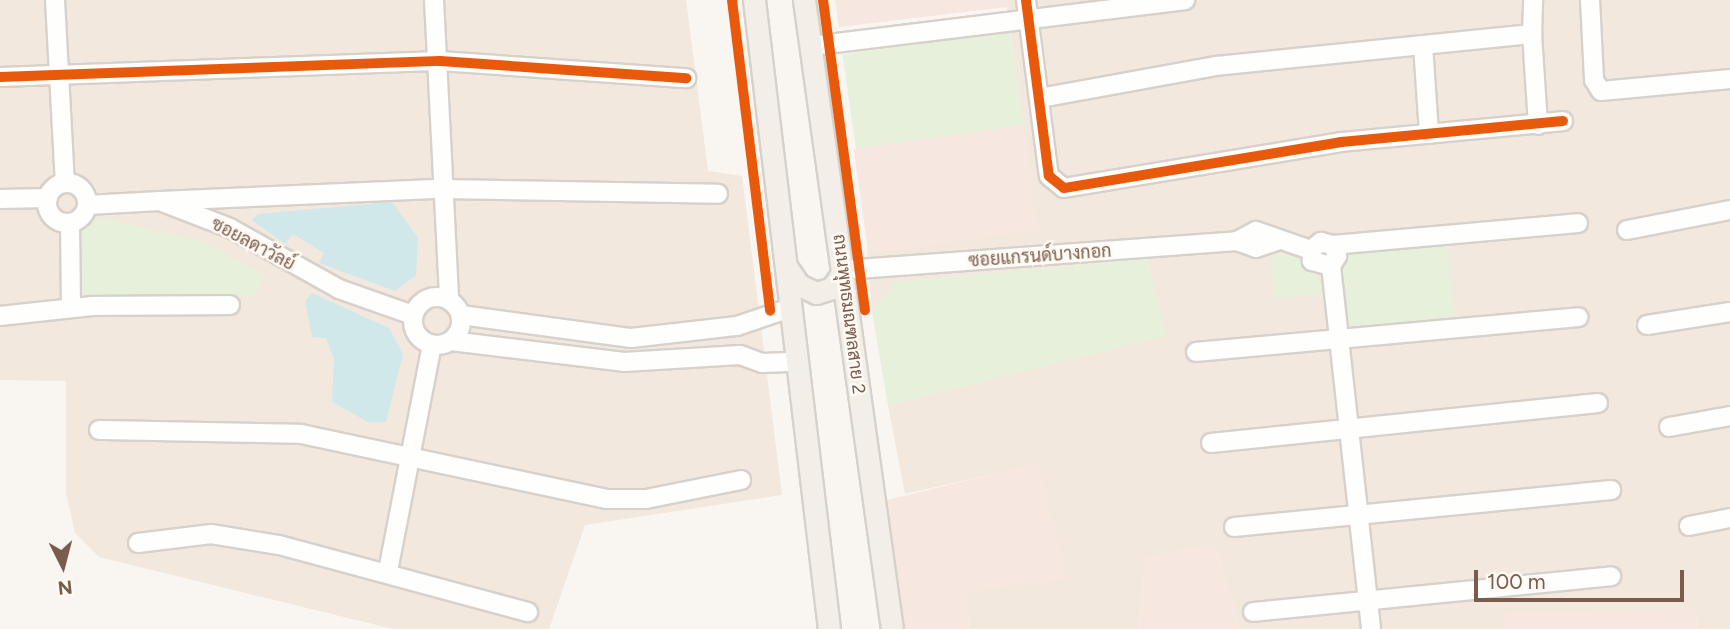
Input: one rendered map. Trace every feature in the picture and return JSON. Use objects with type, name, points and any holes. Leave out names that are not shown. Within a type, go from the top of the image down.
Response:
[{"type":"main road","points":[[754,0],[795,362],[829,629]]},
{"type":"main road","name":"ถนนพุทธมณฑลสาย 2","points":[[804,0],[844,270],[892,629]]},
{"type":"main road","points":[[786,265],[799,285],[816,293],[832,288],[844,270]]},
{"type":"street","points":[[55,0],[65,183]]},
{"type":"street","points":[[434,0],[440,61],[440,189],[455,308],[451,341]]},
{"type":"street","points":[[811,46],[1027,9],[1185,0]]},
{"type":"street","points":[[1533,0],[1532,34],[1538,125]]},
{"type":"street","points":[[1590,0],[1594,80],[1601,91],[1730,79]]},
{"type":"street","points":[[1027,9],[1049,176],[1064,188],[1429,134],[1563,121]]},
{"type":"street","points":[[1040,98],[1216,66],[1532,34]]},
{"type":"street","points":[[1423,45],[1429,134]]},
{"type":"street","points":[[0,77],[440,61],[686,78]]},
{"type":"street","points":[[0,199],[48,198],[65,183]]},
{"type":"street","points":[[65,183],[79,186],[87,205],[70,223],[71,307]]},
{"type":"street","points":[[160,201],[440,189],[718,194]]},
{"type":"street","points":[[48,198],[54,218],[70,223]]},
{"type":"street","name":"ซอยลดาวัลย์","points":[[87,205],[160,201],[230,228],[339,289],[413,315]]},
{"type":"street","points":[[1627,230],[1730,210]]},
{"type":"street","points":[[1371,629],[1331,266],[1337,256],[1333,245],[1578,223]]},
{"type":"street","name":"ซอยแกรนด์บางกอก","points":[[844,270],[1237,241],[1256,248],[1276,241],[1311,250]]},
{"type":"street","name":"ซอยแกรนด์บางกอก","points":[[1311,250],[1321,242],[1333,245]]},
{"type":"street","name":"ซอยแกรนด์บางกอก","points":[[1311,250],[1317,267],[1331,266]]},
{"type":"street","points":[[790,308],[737,326],[631,338],[455,308],[424,300],[413,315],[416,334],[432,345],[451,341],[624,362],[740,355],[762,363],[795,362]]},
{"type":"street","points":[[0,316],[71,307],[230,305]]},
{"type":"street","points":[[1647,325],[1730,312]]},
{"type":"street","points":[[1196,352],[1578,317]]},
{"type":"street","points":[[737,326],[740,355]]},
{"type":"street","points":[[388,571],[415,457],[432,345]]},
{"type":"street","points":[[1211,443],[1598,403]]},
{"type":"street","points":[[1669,427],[1730,416]]},
{"type":"street","points":[[99,430],[301,434],[606,499],[646,499],[741,480]]},
{"type":"street","points":[[1234,527],[1611,490]]},
{"type":"street","points":[[1689,526],[1730,518]]},
{"type":"street","points":[[138,543],[211,534],[388,571],[528,612]]},
{"type":"street","points":[[1253,612],[1611,576]]},
{"type":"shaded area","points":[[0,0],[686,0],[708,171],[742,176],[782,495],[585,525],[549,629],[393,629],[99,557],[75,533],[66,493],[66,381],[0,380]]},
{"type":"shaded area","points":[[835,0],[1006,0],[1007,7],[839,27]]},
{"type":"shaded area","points":[[1006,0],[1730,0],[1730,629],[1698,629],[1695,610],[1505,613],[1505,629],[1240,629],[1215,544],[1146,558],[1138,629],[970,629],[966,592],[1037,464],[905,494],[888,405],[1165,335],[1147,259],[896,282],[872,312],[867,248],[1037,229]]},
{"type":"shaded area","points":[[1023,125],[1038,230],[868,254],[854,149]]},
{"type":"shaded area","points":[[1038,463],[1067,579],[966,592],[970,629],[905,629],[887,500]]},
{"type":"shaded area","points":[[1215,544],[1240,629],[1138,629],[1146,558]]},
{"type":"shaded area","points":[[1695,609],[1698,629],[1505,629],[1505,612]]},
{"type":"green space","points":[[1010,31],[1023,125],[856,149],[843,55]]},
{"type":"green space","points":[[102,218],[205,242],[265,276],[254,296],[79,295],[79,232],[84,221]]},
{"type":"green space","points":[[1447,245],[1455,320],[1347,326],[1338,267],[1346,255]]},
{"type":"green space","points":[[1270,253],[1302,257],[1321,283],[1321,294],[1274,299]]},
{"type":"green space","points":[[1147,259],[1166,336],[888,405],[872,312],[895,282]]},
{"type":"water","points":[[392,202],[418,238],[416,275],[395,291],[319,263],[324,253],[293,234],[285,244],[252,220],[258,214]]},
{"type":"water","points":[[312,293],[389,328],[403,354],[386,422],[368,422],[332,402],[334,359],[326,338],[312,337],[305,301]]},
{"type":"cycle path","points":[[732,0],[770,311]]},
{"type":"cycle path","points":[[823,0],[865,310]]},
{"type":"cycle path","points":[[1026,0],[1049,176],[1064,188],[1341,142],[1563,121]]},
{"type":"cycle path","points":[[0,77],[440,61],[686,78]]}]
